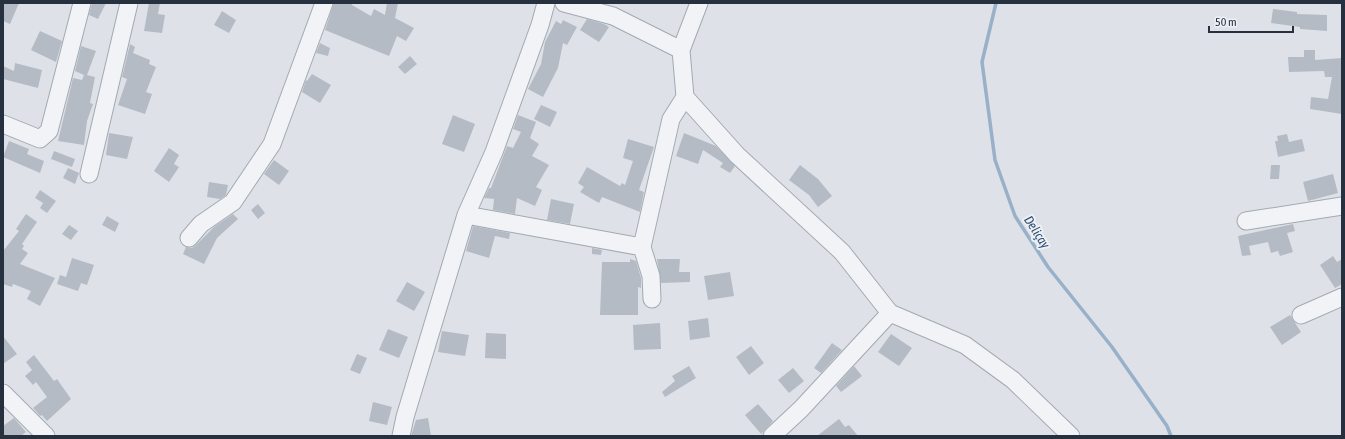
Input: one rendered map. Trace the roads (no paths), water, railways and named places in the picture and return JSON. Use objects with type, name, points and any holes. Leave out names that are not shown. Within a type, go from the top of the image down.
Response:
[{"type":"street","points":[[3,124],[40,139],[49,131],[82,3]]},
{"type":"street","points":[[89,174],[129,3]]},
{"type":"street","points":[[189,238],[201,224],[233,202],[272,144],[324,3]]},
{"type":"street","points":[[402,436],[405,417],[466,215],[494,152],[540,25],[546,3]]},
{"type":"street","points":[[564,3],[613,16],[681,50]]},
{"type":"street","points":[[699,3],[681,50],[685,97],[737,155],[842,252],[890,313],[964,345],[1013,380],[1071,436]]},
{"type":"street","points":[[652,299],[651,276],[642,247],[671,119],[685,97]]},
{"type":"street","points":[[1246,222],[1342,206]]},
{"type":"street","points":[[466,215],[642,247]]},
{"type":"street","points":[[1301,315],[1342,298]]},
{"type":"street","points":[[772,436],[801,409],[890,313]]},
{"type":"street","points":[[3,393],[46,436]]},
{"type":"waterway","name":"Deliçay","points":[[996,3],[982,62],[995,160],[1015,216],[1048,267],[1112,347],[1167,426],[1171,436]]}]
